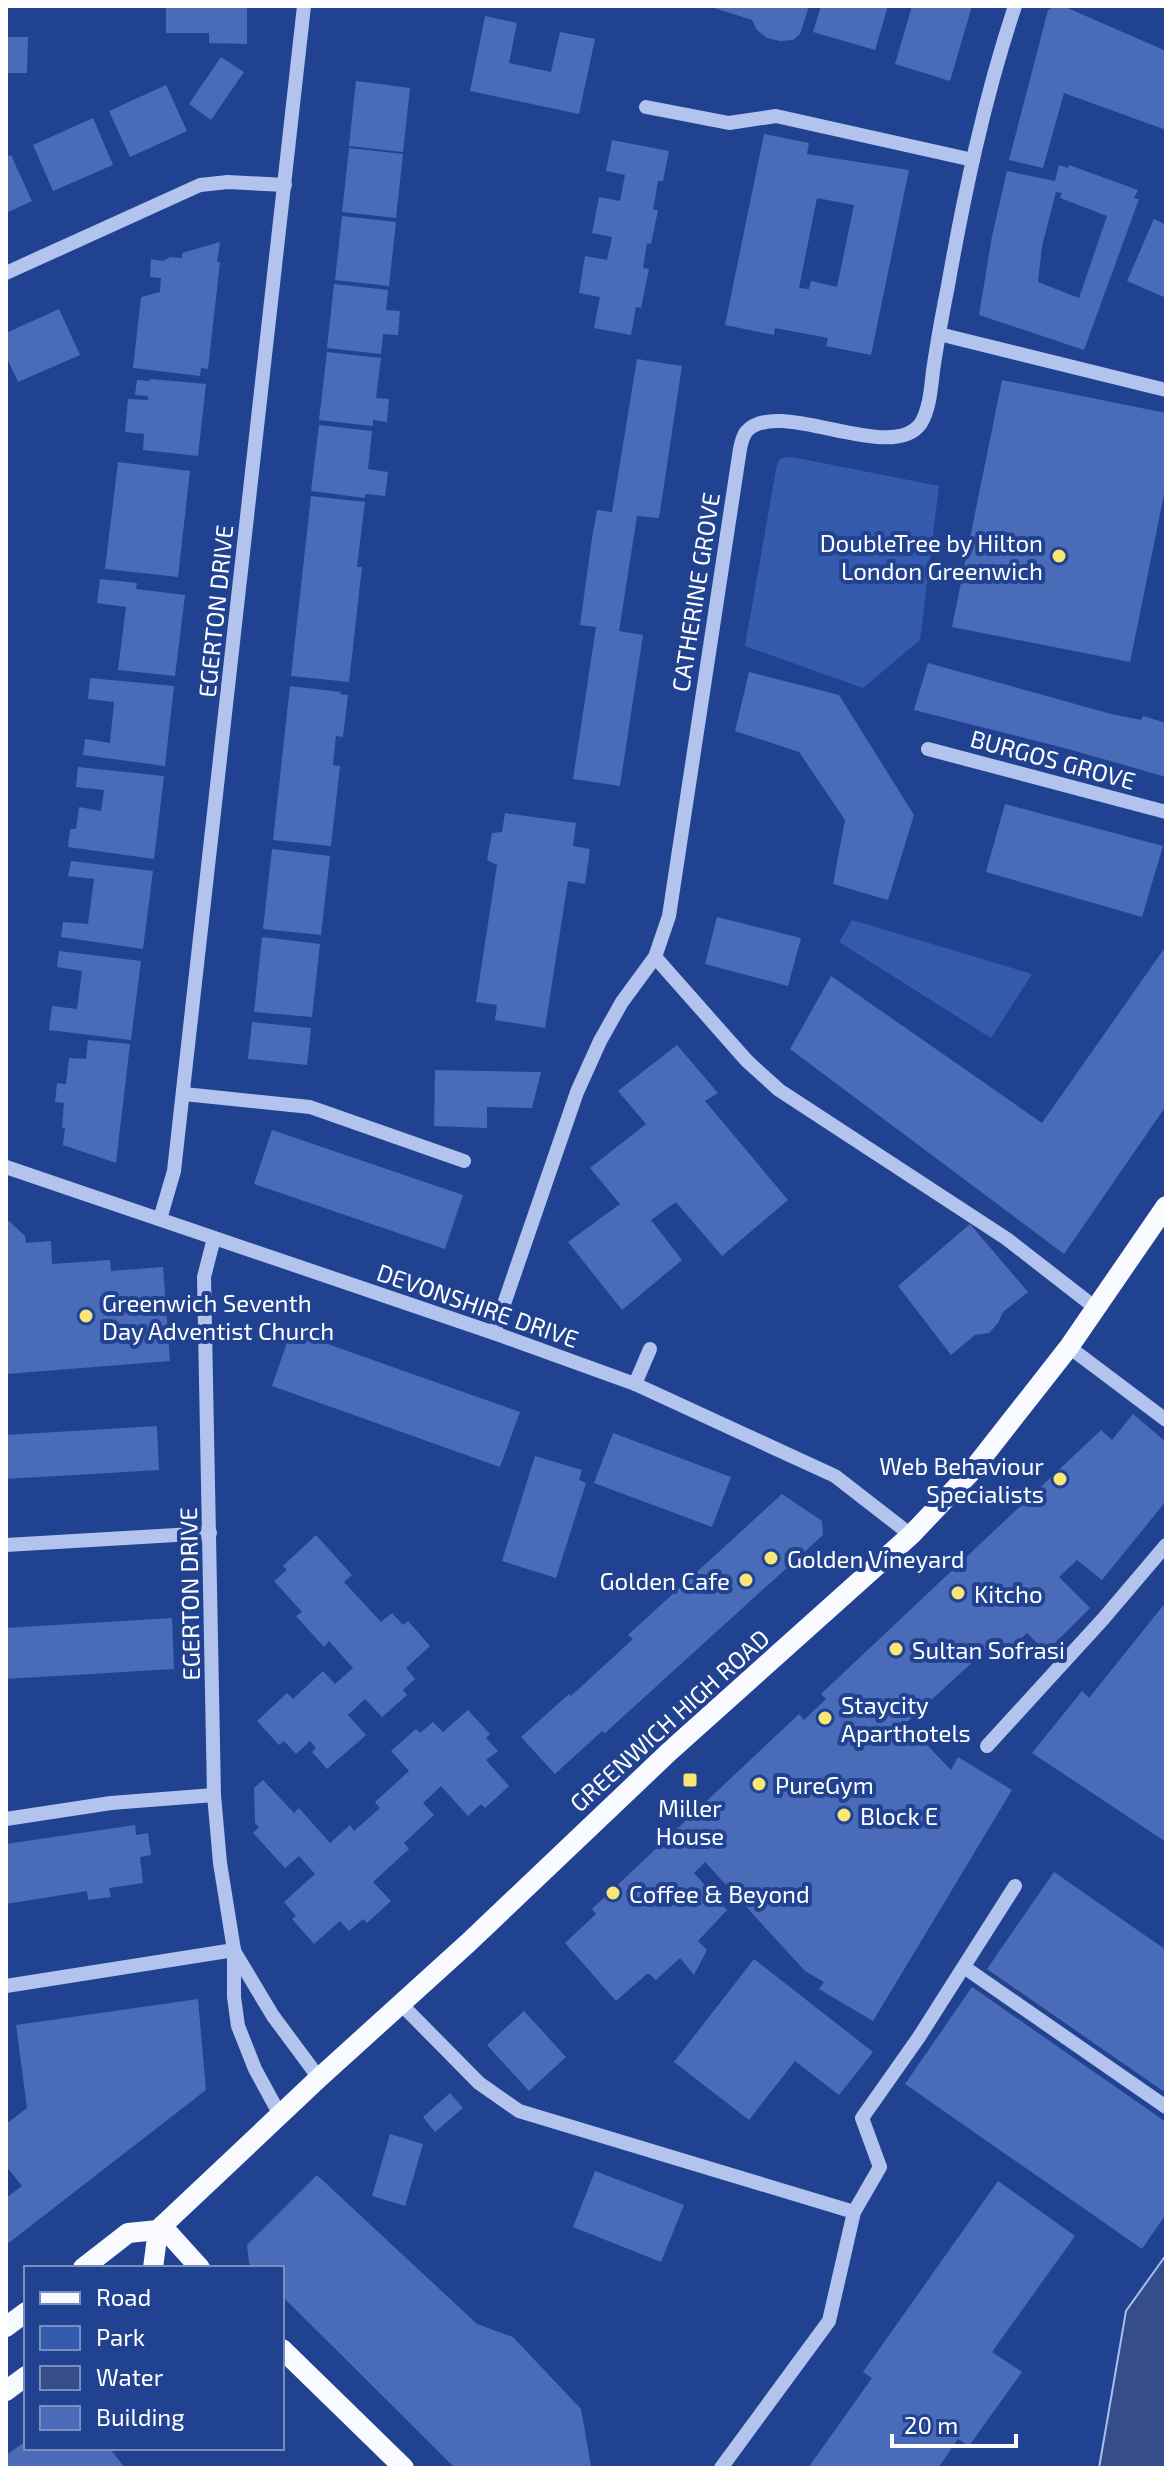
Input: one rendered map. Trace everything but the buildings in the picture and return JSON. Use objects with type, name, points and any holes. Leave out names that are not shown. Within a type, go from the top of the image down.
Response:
[{"type":"main road","name":"GREENWICH HIGH ROAD","points":[[86,2266],[128,2233],[160,2228],[479,1933],[670,1751],[911,1535],[971,1472],[1069,1347],[1166,1206]]},
{"type":"main road","points":[[153,2266],[160,2228]]},
{"type":"main road","points":[[160,2228],[198,2266]]},
{"type":"main road","points":[[6,2327],[24,2314]]},
{"type":"main road","points":[[284,2351],[404,2468]]},
{"type":"main road","points":[[6,2391],[24,2378]]},
{"type":"street","name":"EGERTON DRIVE","points":[[160,1219],[174,1171],[184,1094],[304,6]]},
{"type":"street","name":"CATHERINE GROVE","points":[[494,1333],[577,1092],[615,1015],[655,957],[669,916],[740,449],[746,432],[764,422],[787,422],[886,438],[904,436],[920,425],[927,407],[973,160],[997,59],[1015,6]]},
{"type":"street","points":[[646,107],[729,123],[776,116],[973,160]]},
{"type":"street","points":[[6,273],[200,185],[228,182],[285,185]]},
{"type":"street","points":[[939,334],[1166,390]]},
{"type":"street","name":"BURGOS GROVE","points":[[928,749],[1166,812]]},
{"type":"street","points":[[655,957],[747,1061],[779,1090],[1007,1239],[1097,1309]]},
{"type":"street","points":[[184,1094],[310,1107],[464,1161]]},
{"type":"street","name":"DEVONSHIRE DRIVE","points":[[6,1167],[635,1384],[835,1476],[911,1535]]},
{"type":"street","name":"EGERTON DRIVE","points":[[214,1238],[204,1277],[214,1795],[220,1863],[234,1950],[234,1997],[238,2026],[255,2069],[280,2115]]},
{"type":"street","points":[[1069,1347],[1166,1420]]},
{"type":"street","points":[[635,1384],[650,1349]]},
{"type":"street","points":[[6,1545],[210,1533]]},
{"type":"street","points":[[987,1746],[1166,1545]]},
{"type":"street","points":[[6,1819],[111,1803],[214,1795]]},
{"type":"street","points":[[721,2468],[829,2321],[854,2212],[880,2167],[862,2118],[919,2037],[1015,1886]]},
{"type":"street","name":"EGERTON DRIVE","points":[[234,1950],[273,2016],[319,2078]]},
{"type":"street","points":[[6,1986],[234,1950]]},
{"type":"street","points":[[964,1967],[1166,2107]]},
{"type":"street","points":[[400,2003],[479,2083],[519,2111],[854,2212]]},
{"type":"green space","points":[[792,457],[939,486],[920,640],[863,688],[745,646],[777,464],[781,458]]},
{"type":"green space","points":[[852,920],[1032,974],[991,1038],[839,942]]},
{"type":"water","points":[[1166,2255],[1166,2468],[1099,2468],[1126,2311]]},
{"type":"place","name":"DoubleTree by Hilton London Greenwich","points":[[1059,556]]},
{"type":"place","name":"Greenwich Seventh Day Adventist Church","points":[[86,1316]]},
{"type":"place","name":"Web Behaviour Specialists","points":[[1060,1479]]},
{"type":"place","name":"Golden Vineyard","points":[[771,1558]]},
{"type":"place","name":"Golden Cafe","points":[[746,1580]]},
{"type":"place","name":"Kitcho","points":[[958,1593]]},
{"type":"place","name":"Sultan Sofrasi","points":[[896,1649]]},
{"type":"place","name":"Staycity Aparthotels","points":[[825,1718]]},
{"type":"place","name":"Miller House","points":[[690,1780]]},
{"type":"place","name":"PureGym","points":[[759,1784]]},
{"type":"place","name":"Block E","points":[[844,1815]]},
{"type":"place","name":"Coffee & Beyond","points":[[613,1893]]}]
